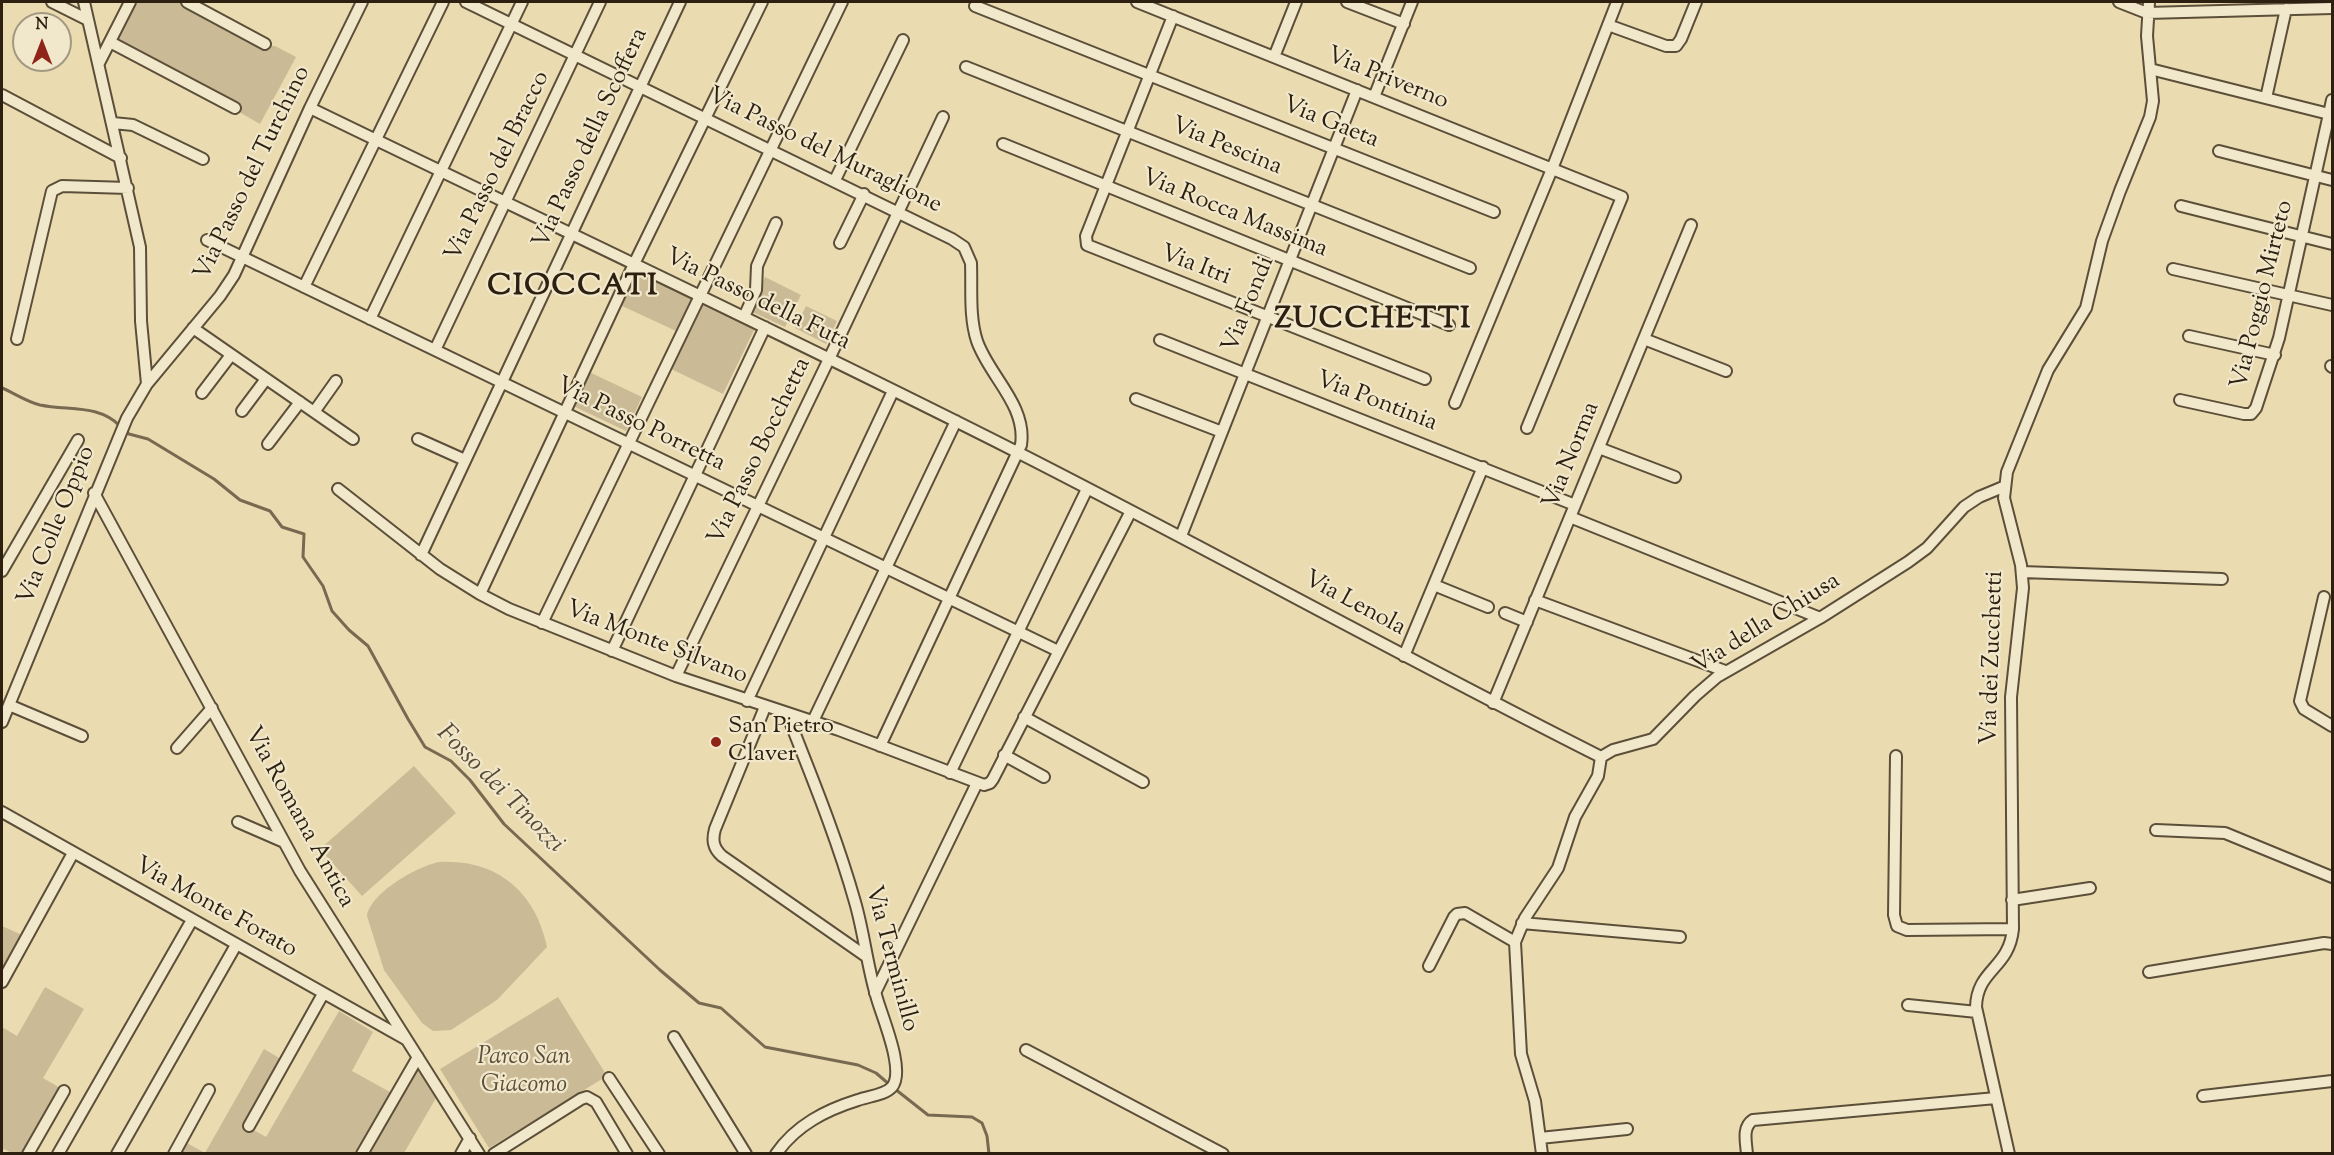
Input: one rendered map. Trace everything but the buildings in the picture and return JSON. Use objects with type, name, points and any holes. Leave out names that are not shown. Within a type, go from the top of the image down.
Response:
[{"type":"street","points":[[52,2],[88,20]]},
{"type":"street","points":[[84,2],[141,252],[141,321],[147,384]]},
{"type":"street","points":[[99,63],[130,2]]},
{"type":"street","points":[[187,2],[265,44]]},
{"type":"street","name":"Via Passo del Turchino","points":[[147,384],[227,286],[362,2]]},
{"type":"street","points":[[304,287],[443,2]]},
{"type":"street","name":"Via Passo del Muraglione","points":[[466,2],[956,240],[968,254],[971,263],[976,336],[982,352],[1018,415],[1022,432],[1018,452]]},
{"type":"street","points":[[370,319],[522,2]]},
{"type":"street","name":"Via Passo del Bracco","points":[[435,350],[600,2]]},
{"type":"street","name":"Via Passo della Scoffera","points":[[421,555],[680,2]]},
{"type":"street","points":[[480,594],[634,264],[762,2]]},
{"type":"street","points":[[542,623],[842,2]]},
{"type":"street","name":"Via Priverno","points":[[1137,2],[1622,197],[1527,428]]},
{"type":"street","points":[[1274,57],[1296,2]]},
{"type":"street","points":[[1347,2],[1404,24]]},
{"type":"street","points":[[1374,97],[1412,2]]},
{"type":"street","points":[[1455,403],[1552,169],[1617,2]]},
{"type":"street","points":[[1608,25],[1668,47],[1676,46],[1696,2]]},
{"type":"street","points":[[2119,2],[2147,13],[2332,8]]},
{"type":"street","name":"Via dei Zucchetti","points":[[2009,1154],[1977,1012],[1979,987],[2005,956],[2013,929],[2012,698],[2022,599],[2022,572],[2005,503],[2004,487],[2007,472],[2045,376],[2058,351],[2079,322],[2088,303],[2102,241],[2151,112],[2153,100],[2147,42],[2149,2]]},
{"type":"street","name":"Via Gaeta","points":[[975,6],[1494,212]]},
{"type":"street","points":[[2266,98],[2286,9]]},
{"type":"street","points":[[1106,186],[1173,16]]},
{"type":"street","points":[[835,180],[903,40]]},
{"type":"street","points":[[110,42],[235,108]]},
{"type":"street","name":"Via Pescina","points":[[966,67],[1470,268]]},
{"type":"street","points":[[2150,69],[2331,115]]},
{"type":"street","name":"Via Fondi","points":[[1182,536],[1357,90]]},
{"type":"street","points":[[2,95],[121,158]]},
{"type":"street","name":"Via Poggio Mirteto","points":[[2180,400],[2242,414],[2251,414],[2257,406],[2275,355],[2331,115],[2332,100]]},
{"type":"street","name":"Via Passo della Futa","points":[[310,108],[570,234],[700,294],[1018,452],[1087,489]]},
{"type":"street","name":"Via Passo Bocchetta","points":[[676,675],[943,117]]},
{"type":"street","points":[[113,123],[133,125],[203,159]]},
{"type":"street","name":"Via Rocca Massima","points":[[1003,144],[1449,325]]},
{"type":"street","points":[[2219,151],[2332,180]]},
{"type":"street","points":[[17,339],[52,191],[62,186],[128,188]]},
{"type":"street","name":"Via Itri","points":[[1106,186],[1086,236],[1086,243],[1091,249],[1425,379]]},
{"type":"street","points":[[840,243],[864,194]]},
{"type":"street","points":[[2181,206],[2332,244]]},
{"type":"street","points":[[744,317],[756,290],[757,264],[776,223]]},
{"type":"street","name":"Via Norma","points":[[1493,703],[1690,225]]},
{"type":"street","name":"Via Passo Porretta","points":[[207,240],[1054,649]]},
{"type":"street","points":[[2173,269],[2332,305]]},
{"type":"street","points":[[612,651],[765,327]]},
{"type":"street","points":[[193,328],[353,439]]},
{"type":"street","points":[[2189,336],[2275,355]]},
{"type":"street","points":[[1644,339],[1726,371]]},
{"type":"street","name":"Via Pontinia","points":[[1160,340],[1575,505]]},
{"type":"street","points":[[202,393],[231,355]]},
{"type":"street","points":[[242,411],[266,379]]},
{"type":"street","points":[[314,412],[336,381]]},
{"type":"street","name":"Via Colle Oppio","points":[[2,722],[119,433],[147,384]]},
{"type":"street","points":[[747,701],[893,391]]},
{"type":"street","points":[[1136,399],[1222,432]]},
{"type":"street","points":[[268,444],[300,402]]},
{"type":"street","points":[[813,722],[956,421]]},
{"type":"street","points":[[418,439],[465,460]]},
{"type":"street","points":[[2,571],[78,440]]},
{"type":"street","points":[[1599,448],[1675,477]]},
{"type":"street","points":[[880,746],[1018,452]]},
{"type":"street","points":[[1404,656],[1483,467]]},
{"type":"street","name":"Via della Chiusa","points":[[1601,757],[1610,751],[1653,739],[1703,688],[1725,671],[1820,618],[1920,554],[1968,504],[2004,487]]},
{"type":"street","name":"Via Monte Silvano","points":[[338,489],[421,555],[480,594],[542,623],[747,701],[813,722],[982,784]]},
{"type":"street","points":[[950,773],[1087,489]]},
{"type":"street","name":"Via Lenola","points":[[1087,489],[1182,536],[1493,703],[1601,757]]},
{"type":"street","name":"Via Romana Antica","points":[[94,494],[307,883],[479,1154]]},
{"type":"street","points":[[875,994],[982,784],[993,779],[1131,511]]},
{"type":"street","points":[[1570,517],[1820,618]]},
{"type":"street","points":[[2022,572],[2222,579]]},
{"type":"street","points":[[1434,585],[1488,607]]},
{"type":"street","points":[[2324,597],[2300,700],[2306,710],[2332,726]]},
{"type":"street","points":[[1535,600],[1725,671]]},
{"type":"street","points":[[1505,613],[1527,622]]},
{"type":"street","points":[[9,705],[82,736]]},
{"type":"street","points":[[765,707],[715,829],[714,846],[719,854],[867,957]]},
{"type":"street","points":[[177,748],[212,708]]},
{"type":"street","name":"Via Terminillo","points":[[777,1153],[790,1136],[820,1116],[892,1086],[896,1061],[875,994],[854,898],[808,766],[787,714]]},
{"type":"street","points":[[1024,717],[1143,782]]},
{"type":"street","points":[[1004,755],[1044,777]]},
{"type":"street","points":[[1896,756],[1894,915],[1897,926],[1907,930],[2013,929]]},
{"type":"street","points":[[1542,1154],[1534,1101],[1521,1053],[1515,942],[1522,923],[1558,868],[1573,823],[1597,780],[1601,757]]},
{"type":"street","name":"Via Monte Forato","points":[[2,812],[408,1041]]},
{"type":"street","points":[[238,822],[284,842]]},
{"type":"street","points":[[2156,830],[2225,832],[2332,877]]},
{"type":"street","points":[[2,982],[73,853]]},
{"type":"street","points":[[2013,900],[2090,888]]},
{"type":"street","points":[[1429,966],[1454,917],[1460,913],[1467,914],[1515,942]]},
{"type":"street","points":[[58,1154],[192,920]]},
{"type":"street","points":[[1522,923],[1680,937]]},
{"type":"street","points":[[2148,972],[2324,943],[2332,944]]},
{"type":"street","points":[[117,1154],[236,945]]},
{"type":"street","points":[[249,1126],[323,994]]},
{"type":"street","points":[[1908,1005],[1977,1012]]},
{"type":"street","points":[[674,1037],[746,1154]]},
{"type":"street","points":[[1026,1050],[1223,1154]]},
{"type":"street","points":[[362,1154],[418,1057]]},
{"type":"street","points":[[609,1078],[659,1154]]},
{"type":"street","points":[[2203,1096],[2332,1081]]},
{"type":"street","points":[[174,1154],[209,1090]]},
{"type":"street","points":[[28,1154],[64,1092]]},
{"type":"street","points":[[494,1154],[587,1097],[596,1102],[627,1154]]},
{"type":"street","points":[[1747,1154],[1746,1131],[1748,1124],[1756,1120],[1996,1098]]},
{"type":"street","points":[[1540,1138],[1627,1128]]},
{"type":"street","points":[[461,1154],[470,1138]]},
{"type":"green space","points":[[132,2],[184,2],[267,46],[275,46],[296,57],[260,124],[114,40]]},
{"type":"green space","points":[[636,272],[692,299],[676,331],[620,305]]},
{"type":"green space","points":[[765,277],[801,295],[785,327],[748,310]]},
{"type":"green space","points":[[700,304],[754,330],[723,394],[669,368]]},
{"type":"green space","points":[[806,306],[837,321],[826,344],[795,328]]},
{"type":"green space","points":[[587,371],[642,397],[626,431],[571,405]]},
{"type":"green space","points":[[414,766],[456,813],[362,896],[320,849]]},
{"type":"green space","points":[[440,862],[480,866],[511,883],[534,911],[547,947],[497,1000],[451,1030],[433,1031],[422,1023],[384,970],[367,916],[370,907],[386,890],[408,874]]},
{"type":"green space","points":[[2,926],[22,935],[2,971]]},
{"type":"green space","points":[[45,987],[84,1009],[43,1078],[62,1089],[24,1153],[12,1153],[4,1149],[2,1153],[2,1027],[17,1036]]},
{"type":"green space","name":"Parco San Giacomo","points":[[558,997],[607,1076],[489,1148],[440,1069]]},
{"type":"green space","points":[[339,1011],[373,1032],[352,1071],[399,1097],[417,1066],[436,1098],[404,1153],[178,1154],[185,1142],[205,1153],[264,1049],[281,1059],[245,1125],[266,1137]]},
{"type":"waterway","name":"Fosso dei Tinozzi","points":[[2,388],[40,405],[93,411],[120,426]]},
{"type":"waterway","name":"Fosso dei Tinozzi","points":[[125,431],[148,439],[214,479],[240,500],[270,511],[282,527],[304,534],[303,557],[323,586],[332,611],[368,646],[425,747],[451,761],[470,780],[504,824],[660,970],[699,1003],[721,1008],[765,1047],[858,1065],[876,1073],[890,1085]]},
{"type":"waterway","name":"Fosso dei Tinozzi","points":[[895,1089],[928,1115],[972,1117],[982,1123],[987,1136],[989,1154]]},
{"type":"place","name":"San Pietro Claver","points":[[716,742]]},
{"type":"district","name":"CIOCCATI","points":[[573,289]]},
{"type":"district","name":"ZUCCHETTI","points":[[1373,322]]}]
